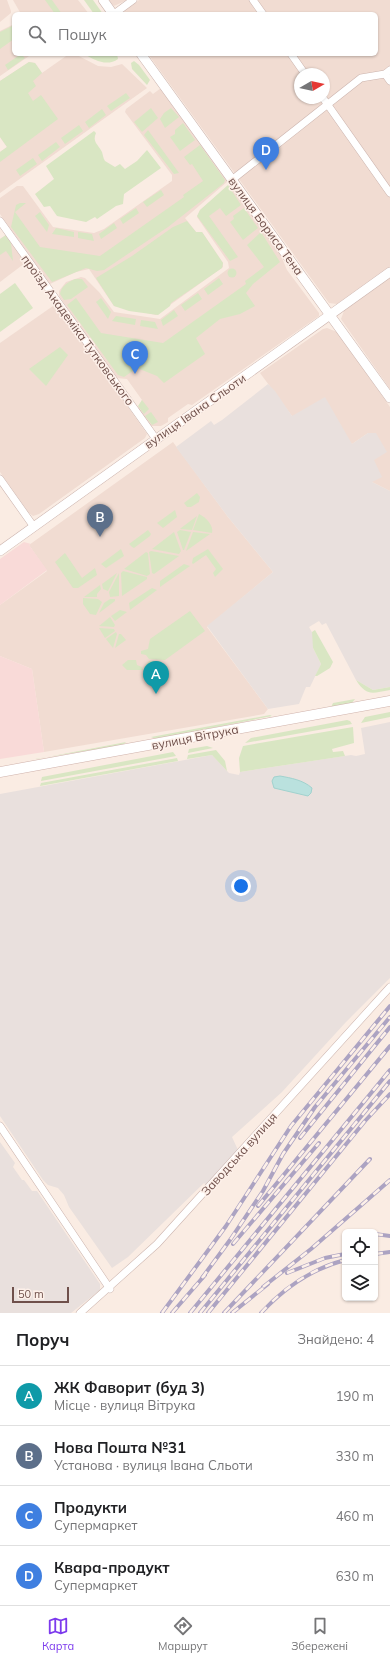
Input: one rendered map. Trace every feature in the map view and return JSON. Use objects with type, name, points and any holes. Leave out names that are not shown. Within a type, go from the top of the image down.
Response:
[{"type":"main road","name":"вулиця Вітрука","points":[[0,772],[390,701]]},
{"type":"main road","name":"вулиця Вітрука","points":[[0,778],[390,707]]},
{"type":"street","points":[[102,0],[111,12]]},
{"type":"street","points":[[116,12],[133,0]]},
{"type":"street","points":[[253,0],[262,12]]},
{"type":"street","name":"вулиця Бориса Тена","points":[[142,56],[390,398]]},
{"type":"street","points":[[292,56],[301,68]]},
{"type":"street","points":[[330,98],[361,78],[388,72],[390,82]]},
{"type":"street","points":[[233,180],[322,104]]},
{"type":"street","points":[[327,104],[390,193]]},
{"type":"street","name":"проїзд Академіка Тутковського","points":[[0,221],[156,439]]},
{"type":"street","name":"вулиця Івана Сльоти","points":[[0,551],[390,272]]},
{"type":"street","points":[[0,480],[34,527]]},
{"type":"street","name":"Заводська вулиця","points":[[80,1313],[110,1289],[157,1244],[390,987]]},
{"type":"street","points":[[0,1126],[110,1289]]},
{"type":"shaded area","points":[[0,0],[7,0],[11,13],[0,22]]},
{"type":"shaded area","points":[[13,0],[78,0],[87,12],[20,12]]},
{"type":"shaded area","points":[[108,0],[127,0],[114,6]]},
{"type":"shaded area","points":[[139,0],[390,0],[390,267],[337,304],[329,303],[149,56],[378,56],[378,12],[124,12]]},
{"type":"shaded area","points":[[12,25],[12,56],[29,56],[0,76],[0,31]]},
{"type":"shaded area","points":[[66,56],[79,56],[98,66],[111,67],[122,64],[147,88],[0,193],[0,152],[7,147],[0,137],[0,81],[29,62],[35,63],[42,73]]},
{"type":"shaded area","points":[[161,88],[228,181],[185,218],[196,232],[202,232],[223,263],[223,267],[156,315],[114,306],[89,269],[76,272],[50,284],[0,214],[0,198],[17,186],[23,186],[53,227],[94,233],[104,229],[172,181],[172,175],[125,112],[126,109],[150,91],[153,94]]},
{"type":"shaded area","points":[[230,185],[279,251],[287,270],[319,313],[319,316],[192,405],[188,404],[168,418],[168,422],[161,426],[150,426],[138,408],[142,400],[127,379],[116,378],[59,296],[59,291],[66,282],[81,277],[85,278],[99,292],[114,312],[160,319],[229,268],[228,262],[197,217],[200,210]]},
{"type":"shaded area","points":[[6,235],[25,263],[0,282],[0,239]]},
{"type":"shaded area","points":[[390,278],[390,389],[341,319],[344,311]]},
{"type":"shaded area","points":[[53,306],[59,310],[76,333],[147,434],[145,438],[39,514],[33,516],[29,513],[0,472],[0,343]]},
{"type":"shaded area","points":[[327,328],[337,332],[390,407],[390,491],[372,482],[374,460],[368,433],[352,444],[292,416],[260,373],[323,329]]},
{"type":"shaded area","points":[[268,384],[275,391],[292,416],[325,397],[352,444],[368,433],[376,433],[387,452],[374,460],[382,477],[372,482],[390,491],[390,687],[373,690],[356,680],[326,623],[322,625],[319,621],[309,627],[313,634],[313,648],[321,664],[310,687],[306,687],[299,704],[268,709],[207,626],[273,572],[228,517],[176,447],[211,421],[214,425],[222,420]]},
{"type":"shaded area","points":[[173,442],[228,517],[273,572],[207,627],[268,709],[264,714],[44,752],[32,669],[0,656],[0,605],[47,571],[29,545]]},
{"type":"shaded area","points":[[24,542],[31,544],[29,545],[47,570],[0,605],[0,559]]},
{"type":"shaded area","points":[[0,656],[32,669],[44,752],[0,759]]},
{"type":"shaded area","points":[[390,722],[390,978],[346,1022],[282,1092],[232,1137],[238,1150],[207,1186],[204,1183],[128,1257],[112,1268],[69,1207],[64,1195],[58,1188],[48,1185],[43,1180],[0,1116],[0,794],[212,755],[229,773],[239,775],[240,772],[351,755],[356,756],[365,754],[361,728]]},
{"type":"shaded area","points":[[0,1142],[15,1163],[13,1167],[22,1180],[24,1180],[32,1191],[37,1191],[100,1284],[100,1290],[71,1313],[0,1313]]},
{"type":"green space","points":[[45,0],[52,0],[61,12],[54,12]]},
{"type":"green space","points":[[84,0],[93,0],[102,12],[93,12]]},
{"type":"green space","points":[[12,26],[12,40],[0,49],[0,32]]},
{"type":"green space","points":[[18,56],[23,56],[25,58],[8,70],[5,65]]},
{"type":"green space","points":[[88,56],[117,56],[118,59],[105,63]]},
{"type":"green space","points":[[134,61],[139,65],[150,80],[147,85],[132,69],[131,63]]},
{"type":"green space","points":[[29,62],[35,63],[42,73],[33,81],[36,86],[28,93],[33,101],[41,95],[58,119],[0,162],[0,152],[7,147],[0,137],[0,81]]},
{"type":"green space","points":[[126,93],[130,98],[111,111],[107,106]]},
{"type":"green space","points":[[151,108],[158,118],[142,132],[134,122]]},
{"type":"green space","points":[[171,108],[179,117],[165,128],[160,119],[164,113]]},
{"type":"green space","points":[[102,109],[106,115],[89,128],[85,122]]},
{"type":"green space","points":[[183,123],[195,140],[180,151],[170,137],[175,134],[175,130]]},
{"type":"green space","points":[[79,125],[83,131],[65,144],[61,138]]},
{"type":"green space","points":[[148,130],[179,173],[174,174],[144,135]]},
{"type":"green space","points":[[94,131],[96,133],[95,141],[102,152],[104,160],[115,167],[120,164],[125,169],[137,161],[147,150],[161,168],[124,194],[123,204],[116,206],[97,219],[95,217],[86,222],[57,216],[50,206],[44,207],[35,194],[54,179],[46,166]]},
{"type":"green space","points":[[56,142],[60,147],[42,161],[38,155]]},
{"type":"green space","points":[[200,145],[225,180],[224,183],[168,227],[104,270],[97,271],[86,268],[52,282],[11,227],[16,205],[26,203],[15,212],[40,247],[100,256],[184,197],[183,195],[203,181],[192,164],[190,165],[184,157]]},
{"type":"green space","points":[[33,158],[37,164],[20,176],[16,170]]},
{"type":"green space","points":[[228,185],[241,205],[226,216],[220,208],[209,216],[238,257],[230,261],[197,216],[200,210]]},
{"type":"green space","points":[[161,190],[164,195],[147,207],[143,202]]},
{"type":"green space","points":[[136,208],[139,213],[123,224],[120,219]]},
{"type":"green space","points":[[244,208],[258,228],[243,240],[230,222],[234,219],[233,216]]},
{"type":"green space","points":[[40,212],[49,225],[47,232],[35,216]]},
{"type":"green space","points":[[187,221],[196,232],[202,232],[223,263],[222,268],[171,303],[170,306],[158,315],[129,311],[114,306],[96,278],[132,256],[173,227]]},
{"type":"green space","points":[[114,223],[117,228],[101,239],[99,234]]},
{"type":"green space","points":[[56,228],[74,232],[74,237],[52,234]]},
{"type":"green space","points":[[78,232],[92,234],[94,241],[78,238]]},
{"type":"green space","points":[[261,232],[280,262],[253,284],[246,293],[255,306],[240,314],[220,319],[196,338],[205,354],[164,383],[157,376],[137,368],[124,377],[118,375],[67,305],[76,298],[101,333],[163,343],[246,284],[245,281],[264,267],[247,245]]},
{"type":"green space","points":[[6,235],[11,243],[13,261],[6,251],[0,255],[0,239]]},
{"type":"green space","points":[[232,268],[237,273],[232,278],[227,273]]},
{"type":"green space","points":[[219,278],[223,284],[208,295],[204,289]]},
{"type":"green space","points":[[75,279],[82,279],[88,287],[71,299],[64,300],[60,294],[63,287]]},
{"type":"green space","points":[[15,283],[33,308],[0,332],[0,294]]},
{"type":"green space","points":[[198,293],[202,299],[185,311],[181,305]]},
{"type":"green space","points":[[101,298],[111,312],[108,319],[96,302]]},
{"type":"green space","points":[[174,310],[178,316],[163,326],[161,320]]},
{"type":"green space","points":[[116,316],[136,319],[135,325],[112,321]]},
{"type":"green space","points":[[141,320],[155,322],[158,329],[140,326]]},
{"type":"green space","points":[[60,347],[68,355],[46,386],[29,369]]},
{"type":"green space","points":[[142,400],[149,409],[144,414],[138,406]]},
{"type":"green space","points":[[151,412],[158,422],[152,425],[145,416]]},
{"type":"green space","points":[[197,493],[200,497],[199,502],[191,507],[187,507],[184,503]]},
{"type":"green space","points":[[175,510],[177,517],[163,528],[157,523]]},
{"type":"green space","points":[[199,514],[209,522],[212,528],[212,533],[193,530]]},
{"type":"green space","points":[[197,516],[192,530],[180,529],[181,528]]},
{"type":"green space","points":[[148,530],[151,534],[150,536],[134,548],[129,544]]},
{"type":"green space","points":[[180,530],[191,532],[184,550],[177,532]]},
{"type":"green space","points":[[174,532],[181,551],[179,554],[152,549]]},
{"type":"green space","points":[[193,532],[210,534],[186,551]]},
{"type":"green space","points":[[121,549],[124,556],[106,568],[101,564]]},
{"type":"green space","points":[[208,549],[223,569],[215,577],[213,573],[216,569],[206,555],[193,564],[192,563],[193,558]]},
{"type":"green space","points":[[151,551],[179,556],[154,574],[152,573],[149,552]]},
{"type":"green space","points":[[146,552],[148,553],[150,574],[147,576],[124,569]]},
{"type":"green space","points":[[65,553],[82,578],[95,568],[97,575],[78,588],[73,588],[55,562]]},
{"type":"green space","points":[[184,564],[190,566],[160,587],[160,581]]},
{"type":"green space","points":[[123,571],[147,577],[147,579],[122,596],[121,573]]},
{"type":"green space","points":[[117,573],[108,591],[103,589],[102,584]]},
{"type":"green space","points":[[119,573],[119,596],[110,597],[109,592]]},
{"type":"green space","points":[[100,585],[101,589],[97,594],[97,597],[84,597]]},
{"type":"green space","points":[[152,588],[157,590],[130,610],[129,603]]},
{"type":"green space","points":[[83,598],[98,599],[102,602],[96,615],[90,614],[83,604]]},
{"type":"green space","points":[[110,599],[115,599],[115,601],[99,613],[104,603]]},
{"type":"green space","points":[[120,610],[127,612],[115,621],[111,616]]},
{"type":"green space","points":[[190,611],[205,631],[165,660],[149,659],[146,655],[141,654],[141,651],[148,649],[150,639]]},
{"type":"green space","points":[[110,617],[115,625],[114,627],[99,626]]},
{"type":"green space","points":[[99,628],[114,629],[115,631],[105,638]]},
{"type":"green space","points":[[315,630],[333,662],[330,668],[317,676],[315,676],[321,664],[313,648],[312,632]]},
{"type":"green space","points":[[116,632],[117,634],[113,648],[106,639]]},
{"type":"green space","points":[[119,634],[121,634],[126,640],[115,648]]},
{"type":"green space","points":[[128,660],[136,660],[137,665],[142,667],[143,670],[127,670],[122,665]]},
{"type":"green space","points":[[149,661],[161,662],[152,668],[145,669],[144,667]]},
{"type":"green space","points":[[356,680],[373,690],[390,687],[390,690],[374,693],[370,692],[363,689]]},
{"type":"green space","points":[[355,699],[352,703],[331,707],[333,703]]},
{"type":"green space","points":[[390,712],[390,717],[361,723],[365,717]]},
{"type":"green space","points":[[270,715],[272,716],[156,739],[151,737]]},
{"type":"green space","points":[[347,720],[352,724],[245,743],[251,738]]},
{"type":"green space","points":[[353,727],[354,743],[332,749],[333,752],[343,751],[345,756],[240,772],[239,758],[243,746]]},
{"type":"green space","points":[[126,742],[123,745],[47,757]]},
{"type":"green space","points":[[207,746],[213,748],[188,753],[189,749]]},
{"type":"green space","points":[[216,750],[225,761],[227,771],[212,755],[187,759],[188,755]]},
{"type":"green space","points":[[173,752],[176,756],[41,781],[42,777]]},
{"type":"green space","points":[[177,758],[178,761],[40,786],[41,783]]},
{"type":"water","points":[[280,776],[305,783],[312,788],[311,793],[308,796],[274,788],[272,781],[274,777]]},
{"type":"railway","points":[[162,1313],[226,1226],[291,1126],[390,1006]]},
{"type":"railway","points":[[202,1278],[263,1191],[283,1154],[315,1107],[390,1017]]},
{"type":"railway","points":[[300,1138],[390,1027]]},
{"type":"railway","points":[[258,1206],[390,1046]]},
{"type":"railway","points":[[190,1313],[390,1070]]},
{"type":"railway","points":[[200,1313],[390,1081]]},
{"type":"railway","points":[[208,1313],[365,1121],[390,1094]]},
{"type":"railway","points":[[233,1244],[319,1143]]},
{"type":"railway","points":[[224,1313],[370,1159]]},
{"type":"railway","points":[[263,1287],[311,1249],[390,1180]]},
{"type":"railway","points":[[378,1234],[390,1236]]},
{"type":"railway","points":[[378,1254],[390,1252]]},
{"type":"railway","points":[[287,1273],[325,1258],[342,1255]]},
{"type":"railway","points":[[261,1313],[279,1295],[299,1280],[321,1268],[342,1261]]},
{"type":"railway","points":[[172,1313],[205,1275]]},
{"type":"railway","points":[[232,1313],[268,1284]]},
{"type":"place","name":"Квара-продукт","points":[[266,170]]},
{"type":"place","name":"Продукти","points":[[135,374]]},
{"type":"place","name":"Нова Пошта №31","points":[[100,537]]},
{"type":"place","name":"ЖК Фаворит (буд 3)","points":[[156,694]]}]
